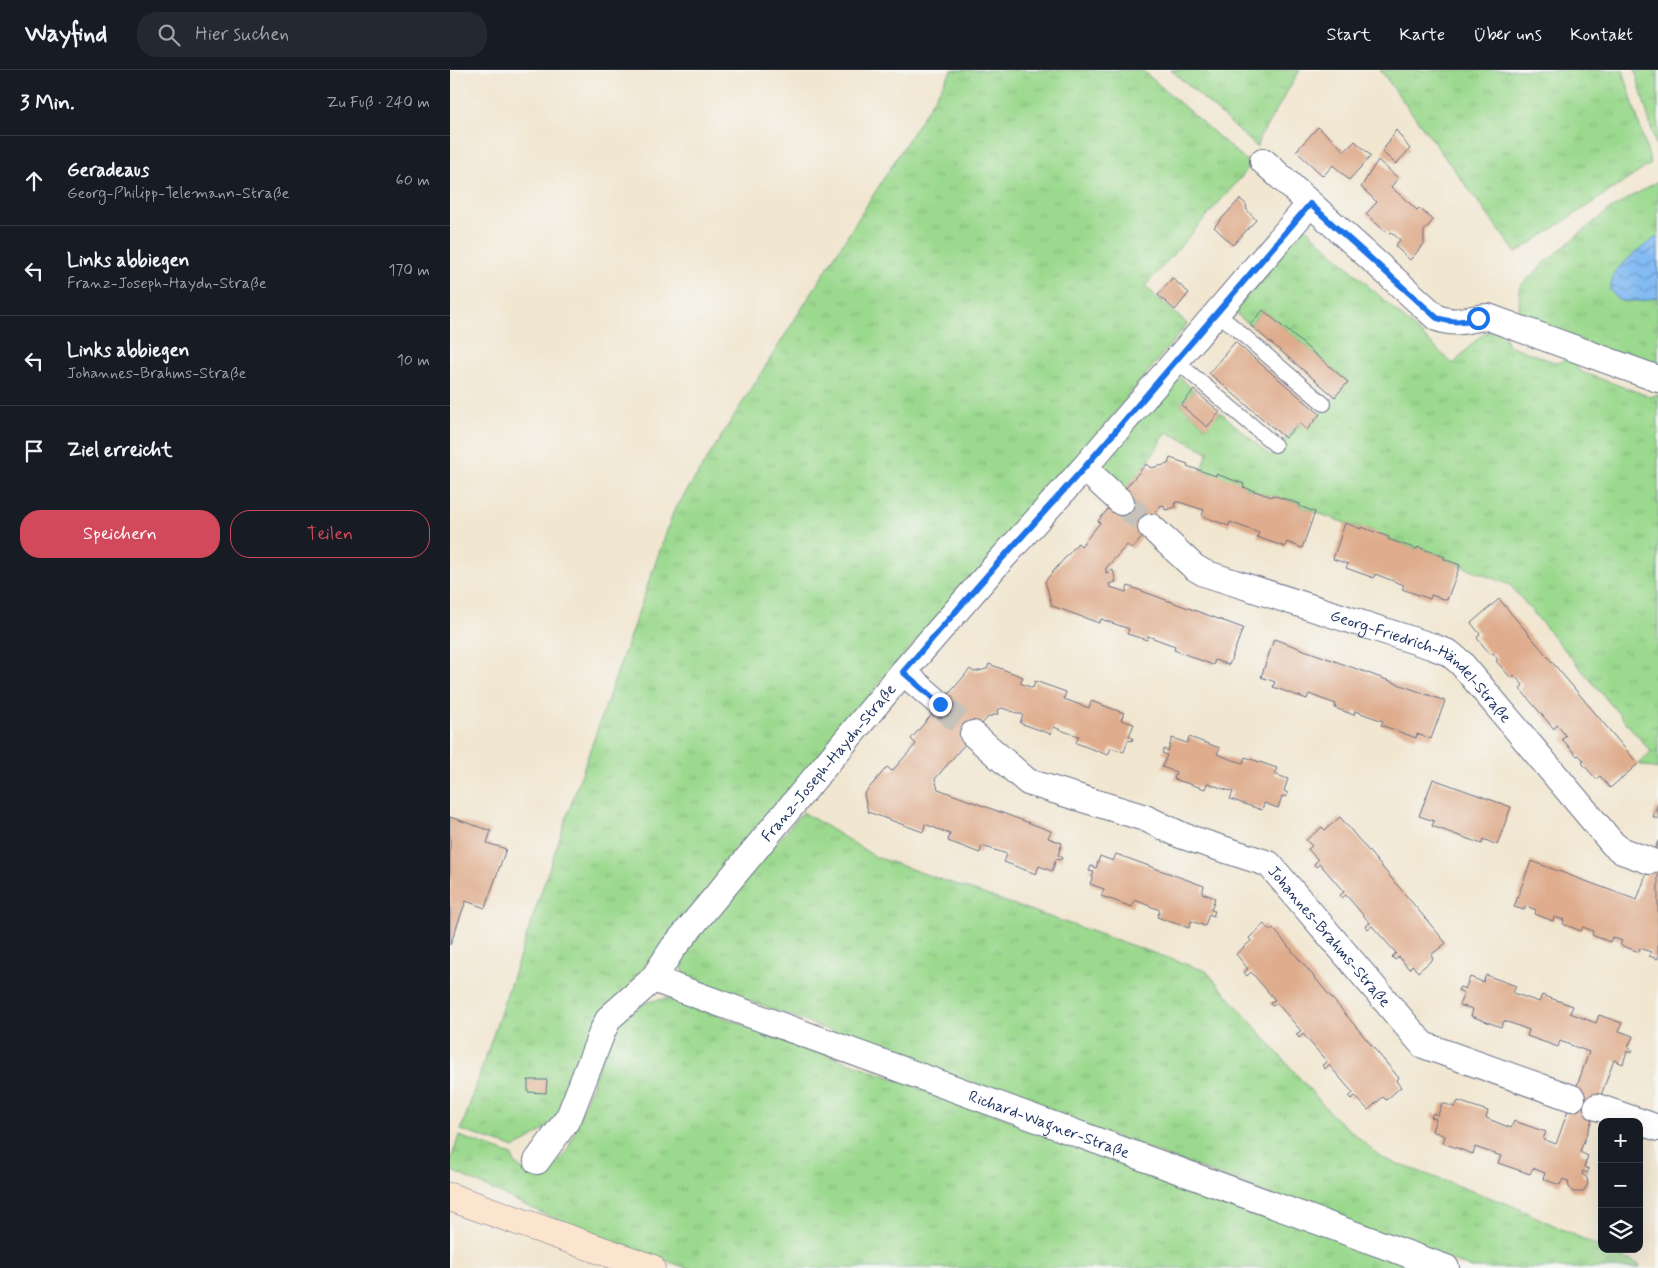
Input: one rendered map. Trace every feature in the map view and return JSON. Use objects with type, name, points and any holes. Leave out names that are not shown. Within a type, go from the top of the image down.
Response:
[{"type":"main road","points":[[450,1197],[652,1268]]},
{"type":"street","points":[[1263,161],[1437,318],[1450,322],[1464,322],[1488,317],[1658,380]]},
{"type":"street","name":"Franz-Joseph-Haydn-Straße","points":[[537,1161],[569,1117],[609,1018],[653,979],[673,948],[903,672],[1084,468],[1310,204]]},
{"type":"street","points":[[1084,468],[1121,502]]},
{"type":"street","name":"Georg-Friedrich-Händel-Straße","points":[[1151,527],[1194,567],[1204,573],[1431,646],[1449,654],[1462,663],[1613,844],[1622,851],[1650,861]]},
{"type":"street","points":[[903,672],[940,704]]},
{"type":"street","name":"Johannes-Brahms-Straße","points":[[973,734],[1028,782],[1145,818],[1183,836],[1269,864],[1423,1045],[1572,1098]]},
{"type":"street","name":"Richard-Wagner-Straße","points":[[653,979],[1446,1268]]},
{"type":"street","points":[[1597,1106],[1658,1128]]},
{"type":"lane","points":[[1216,312],[1324,404]]},
{"type":"lane","points":[[1176,360],[1274,444]]},
{"type":"green space","points":[[952,70],[1142,70],[1250,164],[1245,173],[1145,286],[1187,324],[1057,484],[891,669],[634,979],[568,1097],[547,1128],[515,1148],[461,1130],[568,813],[673,513]]},
{"type":"green space","points":[[1171,70],[1300,70],[1259,139],[1257,147]]},
{"type":"green space","points":[[1380,70],[1623,70],[1651,164],[1516,253]]},
{"type":"green space","points":[[1635,70],[1658,70],[1658,148],[1656,145]]},
{"type":"green space","points":[[1658,181],[1658,370],[1534,325],[1519,311],[1520,286],[1549,259],[1609,210]]},
{"type":"green space","points":[[1305,227],[1453,364],[1480,337],[1493,332],[1504,336],[1508,345],[1557,363],[1567,359],[1574,361],[1579,371],[1651,397],[1658,394],[1658,769],[1638,764],[1651,752],[1510,585],[1418,547],[1417,549],[1388,539],[1388,537],[1362,527],[1361,529],[1299,506],[1300,504],[1273,495],[1272,497],[1243,487],[1243,484],[1201,471],[1208,452],[1167,432],[1146,464],[1124,490],[1105,470],[1105,462],[1172,377],[1179,377],[1194,390],[1181,405],[1206,427],[1220,412],[1271,456],[1299,423],[1307,430],[1348,382],[1263,310],[1250,325],[1234,312]]},
{"type":"green space","points":[[803,812],[876,857],[1206,971],[1333,1116],[1382,1158],[1513,1206],[1598,1246],[1598,1253],[1612,1253],[1640,1265],[1639,1268],[1472,1268],[686,977],[679,962],[679,955]]},
{"type":"green space","points":[[669,998],[1424,1268],[687,1268],[595,1235],[540,1212],[450,1170],[450,1162],[459,1136],[512,1155],[513,1160],[519,1167],[530,1174],[539,1177],[549,1173],[567,1152],[606,1047],[618,1022],[647,1002]]},
{"type":"water","points":[[1658,236],[1658,297],[1642,301],[1620,301],[1610,290],[1614,272],[1636,252]]},
{"type":"building","points":[[1318,127],[1345,151],[1355,141],[1371,156],[1349,180],[1333,165],[1323,176],[1296,151]]},
{"type":"building","points":[[1396,130],[1410,149],[1396,164],[1382,152]]},
{"type":"building","points":[[1378,160],[1398,178],[1391,187],[1417,210],[1419,208],[1433,220],[1424,231],[1424,244],[1410,260],[1395,246],[1400,240],[1391,232],[1388,234],[1366,214],[1377,202],[1361,187]]},
{"type":"building","points":[[1240,199],[1246,204],[1247,210],[1256,220],[1233,245],[1214,227]]},
{"type":"building","points":[[1172,278],[1189,293],[1175,310],[1158,295]]},
{"type":"building","points":[[1263,310],[1348,382],[1335,397],[1250,325]]},
{"type":"building","points":[[1235,342],[1320,414],[1307,430],[1299,423],[1285,438],[1209,373]]},
{"type":"building","points":[[1194,390],[1220,412],[1207,427],[1181,405]]},
{"type":"building","points":[[1170,458],[1188,464],[1187,466],[1244,484],[1243,487],[1300,504],[1299,506],[1315,512],[1302,548],[1287,542],[1285,547],[1257,537],[1259,533],[1230,522],[1229,526],[1202,516],[1204,510],[1179,502],[1175,502],[1176,507],[1165,510],[1164,505],[1160,506],[1154,514],[1159,518],[1132,549],[1127,545],[1106,568],[1106,573],[1113,570],[1116,582],[1109,584],[1110,587],[1126,592],[1128,586],[1243,628],[1229,665],[1215,660],[1213,665],[1174,650],[1175,646],[1148,636],[1147,640],[1127,634],[1129,629],[1101,619],[1099,623],[1052,606],[1045,581],[1078,543],[1081,546],[1100,523],[1098,521],[1146,464],[1151,468],[1168,464]]},
{"type":"building","points":[[1345,523],[1389,537],[1388,539],[1417,549],[1418,547],[1460,565],[1447,600],[1431,595],[1430,599],[1402,589],[1404,585],[1375,574],[1374,578],[1346,568],[1348,564],[1333,559]]},
{"type":"building","points":[[1499,599],[1638,764],[1610,788],[1600,776],[1596,779],[1582,763],[1584,761],[1579,755],[1577,756],[1562,739],[1566,736],[1557,725],[1554,729],[1520,689],[1523,685],[1514,675],[1511,678],[1496,661],[1498,660],[1493,653],[1491,655],[1477,638],[1480,634],[1471,623]]},
{"type":"building","points":[[1274,639],[1445,701],[1431,739],[1417,734],[1416,738],[1381,725],[1383,721],[1355,711],[1354,715],[1335,708],[1336,704],[1309,694],[1307,699],[1273,687],[1275,682],[1261,677]]},
{"type":"building","points":[[989,664],[1023,677],[1020,683],[1033,688],[1035,681],[1066,692],[1064,699],[1089,708],[1091,701],[1124,713],[1121,720],[1134,724],[1129,736],[1133,738],[1132,741],[1128,740],[1124,752],[1111,748],[1108,755],[1076,743],[1079,736],[1054,727],[1051,734],[1020,723],[1023,715],[1002,708],[997,710],[998,714],[988,717],[935,779],[938,789],[1051,831],[1048,838],[1062,843],[1058,855],[1062,857],[1061,860],[1056,859],[1052,871],[1039,866],[1036,874],[1004,862],[1007,854],[982,846],[980,853],[948,841],[950,834],[925,824],[923,832],[868,812],[864,794],[887,767],[892,771],[916,744],[911,739],[970,669],[974,672],[987,669]]},
{"type":"building","points":[[1189,737],[1220,748],[1217,754],[1230,759],[1243,763],[1245,757],[1277,768],[1274,774],[1288,779],[1284,791],[1288,793],[1286,797],[1282,796],[1278,808],[1264,803],[1262,810],[1230,799],[1233,792],[1207,783],[1205,789],[1174,779],[1176,772],[1162,767],[1167,755],[1162,753],[1164,749],[1168,751],[1172,738],[1187,743]]},
{"type":"building","points":[[1433,779],[1511,807],[1497,845],[1483,839],[1482,844],[1432,826],[1434,821],[1419,816]]},
{"type":"building","points":[[1658,803],[1658,819],[1653,817]]},
{"type":"building","points":[[450,817],[491,831],[487,843],[506,849],[485,908],[466,901],[450,945]]},
{"type":"building","points":[[1340,817],[1446,943],[1431,955],[1433,959],[1418,972],[1412,965],[1409,969],[1399,957],[1395,960],[1392,957],[1396,953],[1372,926],[1368,929],[1366,926],[1370,923],[1346,895],[1342,898],[1340,895],[1344,892],[1320,864],[1316,867],[1314,864],[1318,860],[1308,849],[1312,846],[1306,840],[1322,827],[1325,830]]},
{"type":"building","points":[[1658,841],[1658,959],[1649,956],[1651,952],[1640,948],[1639,952],[1620,945],[1622,941],[1612,937],[1610,942],[1592,935],[1593,931],[1583,927],[1581,931],[1563,924],[1564,920],[1554,917],[1553,921],[1535,914],[1536,910],[1526,906],[1524,910],[1514,907],[1531,861],[1637,900]]},
{"type":"building","points":[[1116,854],[1204,886],[1202,893],[1215,898],[1211,910],[1215,911],[1213,916],[1209,914],[1205,926],[1191,921],[1189,928],[1157,917],[1160,910],[1135,900],[1132,907],[1101,896],[1104,889],[1090,884],[1094,872],[1089,871],[1091,866],[1096,868],[1100,856],[1113,861]]},
{"type":"building","points":[[1264,924],[1270,931],[1273,928],[1399,1078],[1396,1081],[1401,1087],[1386,1100],[1383,1097],[1368,1110],[1355,1096],[1351,1099],[1349,1097],[1353,1093],[1329,1065],[1325,1069],[1322,1065],[1327,1062],[1303,1034],[1299,1038],[1296,1034],[1301,1031],[1277,1003],[1273,1006],[1271,1005],[1270,1003],[1275,1000],[1251,972],[1247,976],[1244,972],[1248,969],[1236,954],[1251,941],[1249,938]]},
{"type":"building","points":[[1486,975],[1516,986],[1513,993],[1539,1002],[1542,995],[1573,1006],[1570,1013],[1596,1023],[1599,1015],[1622,1023],[1619,1031],[1633,1036],[1628,1048],[1633,1050],[1631,1053],[1627,1051],[1623,1064],[1614,1060],[1580,1152],[1588,1156],[1584,1167],[1589,1169],[1587,1173],[1583,1171],[1582,1174],[1587,1178],[1588,1184],[1583,1192],[1573,1192],[1569,1187],[1568,1181],[1563,1179],[1560,1185],[1543,1179],[1545,1173],[1533,1168],[1530,1174],[1498,1163],[1501,1156],[1475,1147],[1473,1154],[1443,1143],[1445,1136],[1432,1131],[1436,1119],[1431,1117],[1433,1113],[1438,1115],[1442,1103],[1455,1107],[1458,1101],[1488,1111],[1486,1118],[1511,1128],[1514,1121],[1546,1132],[1543,1139],[1556,1144],[1589,1052],[1560,1041],[1558,1047],[1527,1036],[1529,1030],[1504,1021],[1501,1027],[1471,1016],[1473,1009],[1459,1005],[1464,993],[1458,990],[1460,987],[1465,989],[1470,977],[1483,982]]},
{"type":"building","points":[[528,1080],[547,1080],[546,1093],[528,1092]]},
{"type":"tunnel","points":[[1121,502],[1151,527]]},
{"type":"tunnel","points":[[940,704],[973,734]]},
{"type":"route","points":[[940,704],[903,672],[1084,468],[1310,204],[1437,318],[1450,322],[1464,322],[1478,318]]}]
